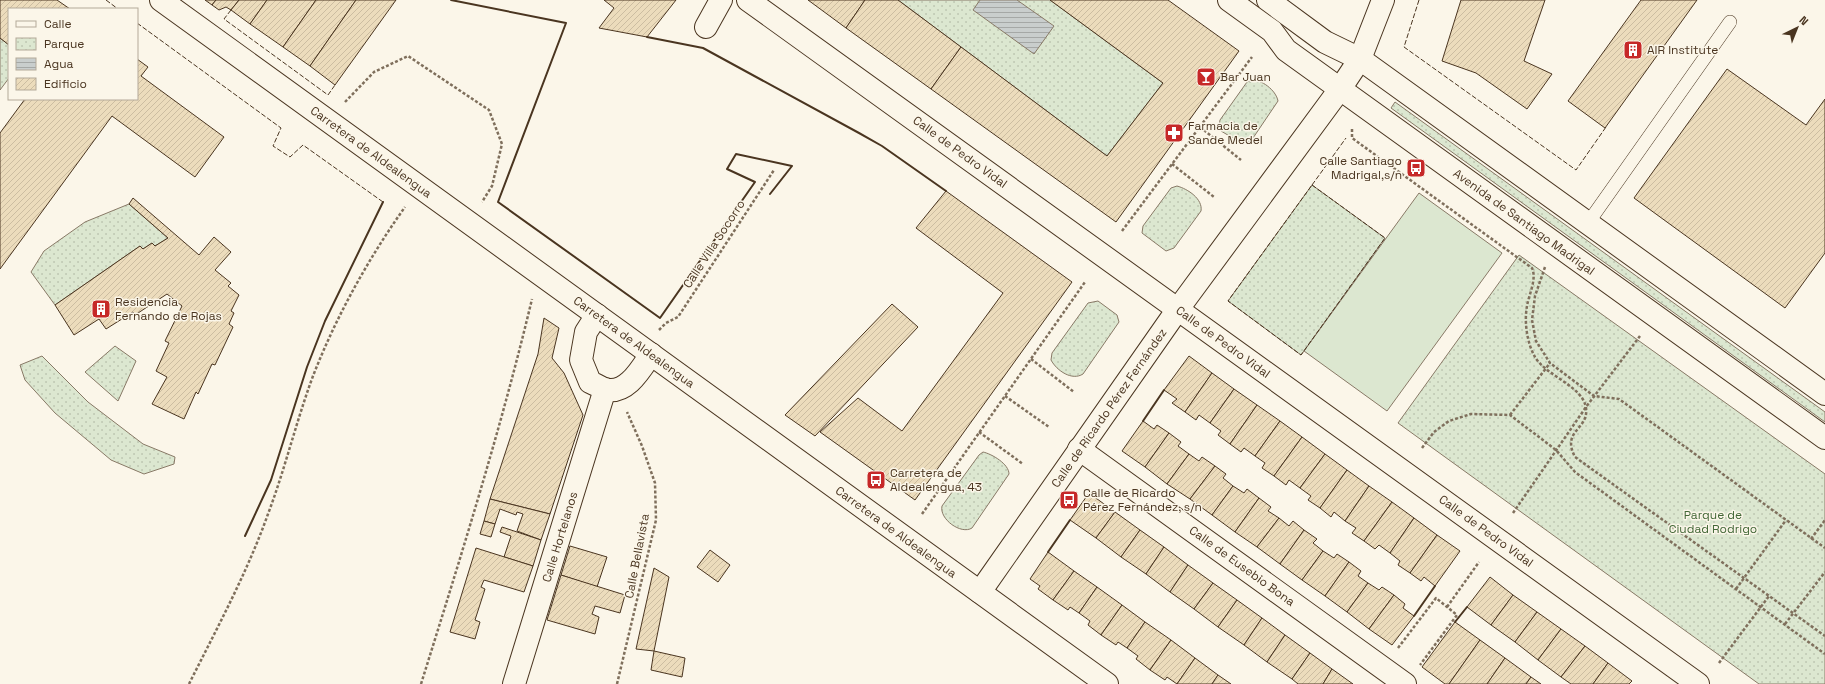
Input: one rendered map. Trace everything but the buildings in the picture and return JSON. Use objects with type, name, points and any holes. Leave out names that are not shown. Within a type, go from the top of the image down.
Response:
[{"type":"street","name":"Carretera de Aldealengua","points":[[161,0],[1107,684]]},
{"type":"street","points":[[706,27],[722,0]]},
{"type":"street","name":"Calle de Pedro Vidal","points":[[748,0],[1698,684]]},
{"type":"street","name":"Avenida de Santiago Madrigal","points":[[1229,0],[1272,31],[1286,50],[1825,438]]},
{"type":"street","points":[[1268,0],[1325,42],[1360,59],[1825,394]]},
{"type":"street","name":"Calle de Ricardo Pérez Fernández","points":[[980,592],[1178,309],[1340,89],[1360,59],[1383,0]]},
{"type":"street","points":[[597,315],[586,332],[581,360],[590,382],[611,389],[624,387],[640,371],[650,354]]},
{"type":"street","name":"Calle Hortelanos","points":[[514,684],[611,389]]},
{"type":"street","name":"Calle de Eusebio Bona","points":[[1080,449],[1411,677]]},
{"type":"lane","points":[[1588,223],[1730,22]]},
{"type":"path","points":[[330,122],[348,98],[374,72],[408,56],[489,110],[502,144],[492,186],[471,224]]},
{"type":"path","points":[[1122,231],[1252,57]]},
{"type":"path","points":[[1362,105],[1352,119],[1352,138],[1532,268],[1535,274],[1526,308],[1525,323],[1535,358],[1546,369],[1576,391],[1586,407],[1586,416],[1571,438],[1570,448],[1575,457],[1825,636]]},
{"type":"path","points":[[1200,127],[1241,160]]},
{"type":"path","points":[[1172,164],[1214,197]]},
{"type":"path","name":"Calle Villa Socorro","points":[[666,323],[678,316],[774,170]]},
{"type":"path","points":[[189,684],[231,599],[268,515],[313,378],[333,327],[384,239],[420,187]]},
{"type":"path","points":[[1546,267],[1535,296],[1532,320],[1536,341],[1550,363],[1594,396],[1619,399],[1825,548]]},
{"type":"path","points":[[421,684],[480,496],[513,378],[533,292],[542,275]]},
{"type":"path","points":[[922,514],[1085,282]]},
{"type":"path","points":[[1513,513],[1586,407],[1637,339]]},
{"type":"path","points":[[1031,359],[1074,392]]},
{"type":"path","points":[[1510,415],[1550,363]]},
{"type":"path","name":"Calle Bellavista","points":[[611,389],[642,446],[655,483],[656,520],[617,684]]},
{"type":"path","points":[[1005,396],[1049,427]]},
{"type":"path","points":[[1422,448],[1434,432],[1449,421],[1471,414],[1510,415],[1556,450],[1574,472],[1825,654]]},
{"type":"path","points":[[980,432],[1023,464]]},
{"type":"path","points":[[1736,589],[1786,520]]},
{"type":"path","points":[[1811,539],[1825,520]]},
{"type":"path","points":[[1447,607],[1479,562]]},
{"type":"path","points":[[1785,624],[1825,572]]},
{"type":"path","points":[[1719,663],[1770,596]]},
{"type":"path","points":[[1393,654],[1436,598],[1457,615],[1411,677]]},
{"type":"green space","points":[[898,0],[1050,0],[1163,83],[1107,156]]},
{"type":"green space","points":[[0,38],[8,44],[8,79],[0,90]]},
{"type":"green space","points":[[1251,80],[1259,81],[1268,86],[1277,97],[1278,101],[1251,141],[1243,144],[1221,131],[1219,127],[1220,120],[1247,82]]},
{"type":"green space","points":[[1395,102],[1825,412],[1825,422],[1391,108]]},
{"type":"green space","points":[[1312,185],[1385,238],[1301,355],[1228,301]]},
{"type":"green space","points":[[1177,186],[1186,189],[1194,195],[1200,202],[1201,211],[1174,248],[1166,251],[1142,233],[1143,226],[1171,188]]},
{"type":"green space","points":[[1419,193],[1502,253],[1387,411],[1304,351]]},
{"type":"green space","points":[[129,204],[168,238],[155,246],[152,243],[143,249],[140,246],[55,305],[31,272],[44,251],[85,222]]},
{"type":"green space","name":"Parque de Ciudad Rodrigo","points":[[1519,255],[1825,474],[1825,684],[1759,684],[1398,423]]},
{"type":"green space","points":[[1098,301],[1117,315],[1119,322],[1083,374],[1079,376],[1070,376],[1065,374],[1057,368],[1051,360],[1052,353],[1088,303]]},
{"type":"green space","points":[[115,346],[136,361],[118,401],[85,372]]},
{"type":"green space","points":[[42,356],[88,402],[143,444],[175,457],[174,464],[144,474],[111,460],[55,413],[25,380],[20,365]]},
{"type":"green space","points":[[983,452],[995,457],[1003,463],[1009,474],[972,528],[967,530],[957,528],[947,521],[942,511],[942,506],[979,455]]},
{"type":"water","points":[[980,0],[1017,0],[1054,26],[1034,54],[973,10]]},
{"type":"fence","points":[[106,0],[117,8]]},
{"type":"fence","points":[[1419,0],[1404,47],[1576,170],[1606,127]]},
{"type":"fence","points":[[231,10],[224,19],[328,95],[335,85]]},
{"type":"fence","points":[[138,24],[281,128],[273,146],[290,157],[303,145],[383,202]]},
{"type":"fence","points":[[1312,185],[1346,138]]},
{"type":"fence","points":[[1312,185],[1385,238],[1301,355],[1228,301],[1312,185]]},
{"type":"wall","points":[[451,0],[566,23],[498,202],[660,318],[755,182],[727,169],[736,154],[792,166],[770,194]]},
{"type":"wall","points":[[647,37],[703,48],[882,146],[946,191]]},
{"type":"wall","points":[[245,536],[271,480],[307,367],[325,321],[383,202]]},
{"type":"wall","points":[[1143,421],[1164,390]]},
{"type":"wall","points":[[1048,552],[1070,520]]},
{"type":"wall","points":[[1414,616],[1435,586]]},
{"type":"wall","points":[[1455,622],[1467,607]]},
{"type":"place","name":"AIR Institute","points":[[1633,50]]},
{"type":"place","name":"Bar Juan","points":[[1206,77]]},
{"type":"place","name":"Farmacia de Sande Medel","points":[[1174,133]]},
{"type":"place","name":"Calle Santiago Madrigal,s/n","points":[[1416,168]]},
{"type":"place","name":"Residencia Fernando de Rojas","points":[[101,309]]},
{"type":"place","name":"Carretera de Aldealengua, 43","points":[[876,480]]},
{"type":"place","name":"Calle de Ricardo Pérez Fernández, s/n","points":[[1069,500]]}]
